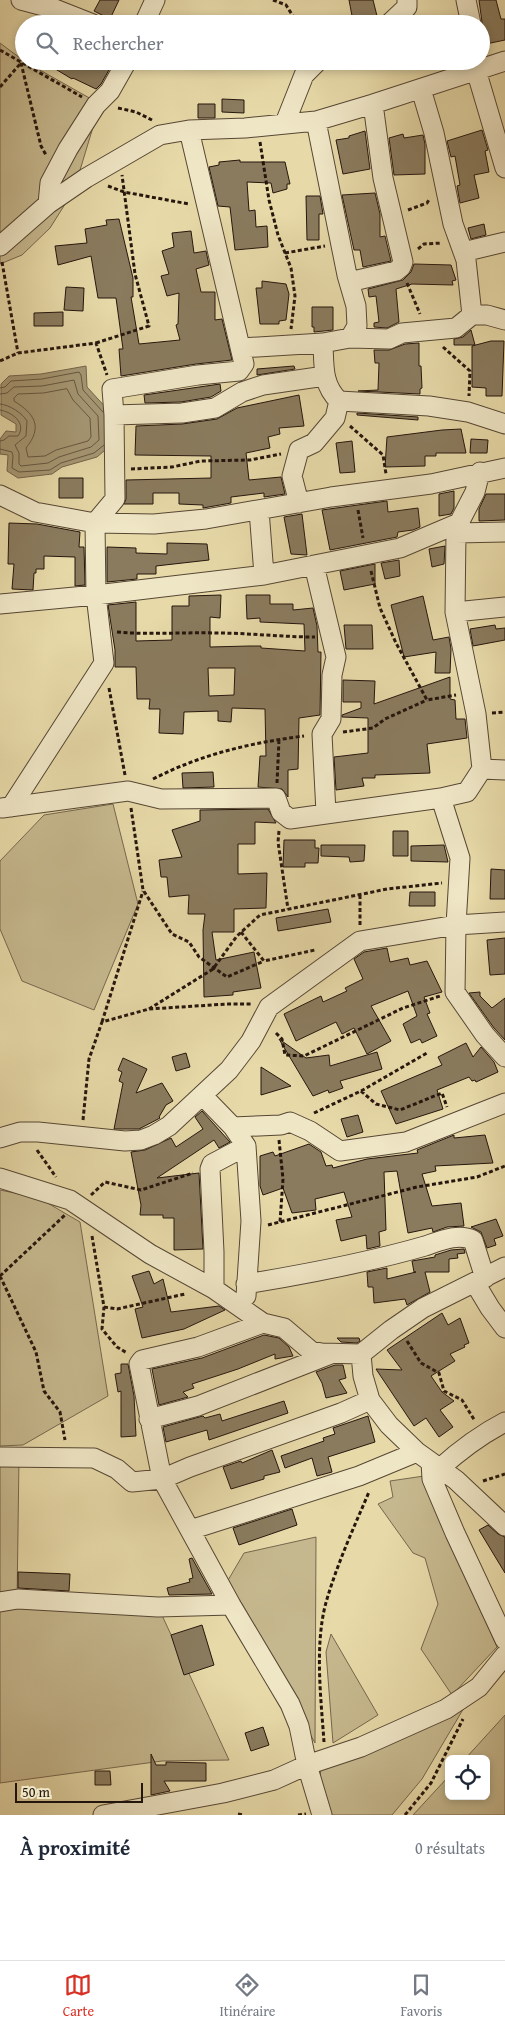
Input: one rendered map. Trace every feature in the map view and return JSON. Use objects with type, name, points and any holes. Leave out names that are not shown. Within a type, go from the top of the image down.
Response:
[{"type":"street","points":[[21,0],[70,15]]},
{"type":"street","points":[[148,15],[155,0]]},
{"type":"street","points":[[399,15],[407,7],[407,0]]},
{"type":"street","points":[[466,0],[469,15]]},
{"type":"street","points":[[490,65],[505,61]]},
{"type":"street","points":[[48,204],[50,183],[68,149],[96,105],[110,91],[122,70]]},
{"type":"street","points":[[285,123],[304,76],[310,70]]},
{"type":"street","points":[[1,252],[48,204],[120,157],[160,135],[189,130],[316,121],[374,104],[472,70]]},
{"type":"street","points":[[481,70],[505,168]]},
{"type":"street","points":[[421,88],[444,177],[453,224],[466,260],[472,315]]},
{"type":"street","points":[[349,282],[396,271],[403,262],[383,178],[374,104]]},
{"type":"street","points":[[316,121],[340,243],[356,306],[357,326],[350,338]]},
{"type":"street","points":[[189,130],[241,348],[244,364],[239,371],[242,392]]},
{"type":"street","points":[[462,248],[505,242]]},
{"type":"street","points":[[241,348],[323,343],[350,338],[389,339],[402,333],[456,328],[472,315],[487,315],[505,320]]},
{"type":"street","points":[[323,343],[325,376],[337,410]]},
{"type":"street","points":[[6,808],[104,663],[96,595],[96,523],[115,498],[112,389],[198,375],[239,371]]},
{"type":"street","points":[[114,416],[182,413],[215,408],[242,392],[263,385],[325,376]]},
{"type":"street","points":[[337,410],[429,406],[468,412],[505,424]]},
{"type":"street","points":[[299,503],[292,476],[299,450],[314,443],[337,410]]},
{"type":"street","points":[[0,495],[35,512],[96,523],[154,524],[206,519],[355,494],[431,484],[505,468]]},
{"type":"street","points":[[6,808],[128,791],[161,799],[278,805],[290,818],[441,798],[467,792],[482,769],[472,693],[455,612],[457,528],[475,492],[480,472]]},
{"type":"street","points":[[259,510],[264,575]]},
{"type":"street","points":[[0,604],[96,595],[264,575],[366,553],[400,548],[457,528],[505,532]]},
{"type":"street","points":[[314,565],[336,657],[332,675],[331,719],[322,734],[326,813]]},
{"type":"street","points":[[455,612],[505,607]]},
{"type":"street","points":[[482,769],[505,770]]},
{"type":"street","points":[[441,798],[460,858],[457,882],[455,992],[485,1035],[505,1057]]},
{"type":"street","points":[[0,1138],[20,1132],[38,1132],[125,1141],[141,1140],[169,1126],[230,1070],[251,1041],[266,1014],[360,941],[456,925],[505,922]]},
{"type":"street","points":[[202,1094],[234,1127],[246,1146],[251,1228],[245,1312]]},
{"type":"street","points":[[234,1127],[285,1123],[310,1131],[340,1150],[406,1142],[505,1103]]},
{"type":"street","points":[[210,1287],[214,1252],[210,1174],[212,1164],[246,1146]]},
{"type":"street","points":[[0,1178],[78,1206],[150,1254],[210,1287],[263,1323],[284,1328],[311,1351],[332,1354],[361,1354],[423,1308],[505,1267]]},
{"type":"street","points":[[246,1284],[329,1270],[391,1256],[460,1236],[473,1240],[480,1281],[490,1308],[505,1328]]},
{"type":"street","points":[[263,1323],[198,1347],[140,1362],[162,1479],[231,1605],[290,1704],[299,1726],[307,1766],[322,1815]]},
{"type":"street","points":[[150,1418],[198,1406],[332,1354]]},
{"type":"street","points":[[361,1354],[363,1376],[370,1400],[398,1436],[456,1480],[505,1526]]},
{"type":"street","points":[[0,1457],[94,1458],[117,1469],[132,1482],[162,1479],[190,1467],[341,1413],[370,1400]]},
{"type":"street","points":[[190,1530],[378,1468],[429,1461],[505,1422]]},
{"type":"street","points":[[429,1461],[432,1479],[505,1640]]},
{"type":"street","points":[[0,1602],[18,1599],[158,1607],[231,1605]]},
{"type":"street","points":[[103,1815],[223,1793],[274,1780],[361,1747],[446,1709],[479,1687],[505,1655]]},
{"type":"path","points":[[273,0],[285,2],[293,15]]},
{"type":"path","points":[[0,88],[15,70]]},
{"type":"path","points":[[23,70],[41,146],[56,173]]},
{"type":"path","points":[[258,126],[269,200],[278,236],[291,268],[294,296],[290,345]]},
{"type":"path","points":[[0,361],[18,352],[96,343],[149,326],[135,274],[120,157]]},
{"type":"path","points":[[392,216],[427,204],[444,177]]},
{"type":"path","points":[[86,178],[124,192],[207,208]]},
{"type":"path","points":[[285,254],[340,243]]},
{"type":"path","points":[[403,262],[424,244],[462,248]]},
{"type":"path","points":[[1,252],[18,352]]},
{"type":"path","points":[[96,343],[112,389]]},
{"type":"path","points":[[337,410],[383,455],[389,489]]},
{"type":"path","points":[[115,469],[172,467],[201,462],[250,460],[299,450]]},
{"type":"path","points":[[355,494],[366,553],[380,608],[396,644],[427,700]]},
{"type":"path","points":[[100,631],[137,634],[218,633],[331,637]]},
{"type":"path","points":[[104,663],[128,791],[143,890],[172,934],[189,942],[199,957],[212,969],[227,977],[264,961],[322,949]]},
{"type":"path","points":[[128,791],[174,768],[217,753],[256,742],[373,728],[385,719],[427,700],[472,693]]},
{"type":"path","points":[[279,740],[278,842],[288,909]]},
{"type":"path","points":[[149,1009],[212,969],[241,932],[260,915],[387,889],[457,882]]},
{"type":"path","points":[[81,1137],[89,1059],[143,890]]},
{"type":"path","points":[[360,895],[360,941]]},
{"type":"path","points":[[241,932],[264,961]]},
{"type":"path","points":[[102,1022],[149,1009],[227,1004],[266,1014],[282,1039],[285,1055],[304,1056],[403,1008],[455,992]]},
{"type":"path","points":[[280,1222],[283,1179],[279,1148],[285,1123],[325,1108],[361,1090],[427,1052]]},
{"type":"path","points":[[361,1090],[376,1104],[400,1110],[442,1093],[453,1124]]},
{"type":"path","points":[[20,1132],[44,1157],[78,1206],[104,1307],[102,1329],[117,1347],[140,1362]]},
{"type":"path","points":[[68,1458],[60,1412],[44,1391],[36,1352],[0,1276],[105,1182],[141,1190],[189,1175],[212,1164]]},
{"type":"path","points":[[251,1228],[417,1187],[476,1177],[505,1166]]},
{"type":"path","points":[[104,1307],[117,1309],[210,1287]]},
{"type":"path","points":[[398,1325],[421,1363],[439,1373],[444,1391],[462,1400],[482,1433]]},
{"type":"path","points":[[326,1760],[320,1656],[326,1600],[354,1522],[378,1468]]},
{"type":"path","points":[[405,1815],[431,1783],[466,1713]]},
{"type":"path","points":[[238,1814],[244,1815]]},
{"type":"shaded area","points":[[0,43],[15,54],[15,70],[40,70],[100,104],[74,190],[50,228],[22,255],[0,264]]},
{"type":"shaded area","points":[[113,804],[138,904],[94,1010],[22,981],[0,929],[0,861],[44,815]]},
{"type":"shaded area","points":[[0,1190],[39,1198],[80,1222],[108,1396],[23,1445],[0,1446]]},
{"type":"shaded area","points":[[0,1457],[19,1457],[17,1603],[160,1611],[229,1760],[162,1761],[0,1783]]},
{"type":"shaded area","points":[[424,1476],[497,1647],[452,1695],[421,1649],[438,1604],[425,1558],[413,1553],[378,1504],[393,1497],[390,1481]]},
{"type":"shaded area","points":[[316,1537],[315,1743],[227,1582],[244,1553]]},
{"type":"shaded area","points":[[331,1634],[378,1715],[333,1743],[326,1652]]},
{"type":"shaded area","points":[[468,1701],[422,1779],[392,1815],[326,1815],[319,1788],[321,1768]]},
{"type":"shaded area","points":[[505,1715],[505,1815],[413,1815],[445,1780],[445,1800],[490,1800],[490,1755],[469,1755]]},
{"type":"water","points":[[86,366],[87,387],[109,411],[111,445],[97,457],[62,467],[52,474],[18,478],[7,471],[8,455],[0,454],[0,439],[6,431],[16,432],[16,424],[1,415],[1,384],[9,376],[41,374]]},
{"type":"building","points":[[100,0],[119,0],[112,15],[102,15],[94,11]]},
{"type":"building","points":[[349,0],[373,0],[377,15],[352,15]]},
{"type":"building","points":[[479,0],[496,0],[501,19],[505,19],[505,40],[490,43],[490,15],[481,15]]},
{"type":"building","points":[[57,70],[109,70],[96,89],[72,79]]},
{"type":"building","points":[[222,99],[244,100],[244,113],[222,112]]},
{"type":"building","points":[[198,104],[215,104],[215,118],[198,118]]},
{"type":"building","points":[[482,130],[488,150],[485,151],[489,172],[474,175],[479,198],[460,203],[457,186],[460,185],[455,156],[451,157],[447,141]]},
{"type":"building","points":[[365,131],[370,169],[343,174],[336,140],[349,138],[349,136]]},
{"type":"building","points":[[403,134],[404,138],[423,135],[425,144],[425,174],[394,175],[389,138]]},
{"type":"building","points":[[240,160],[240,162],[285,162],[290,184],[287,184],[287,189],[273,193],[271,183],[247,182],[249,211],[255,210],[256,227],[267,226],[268,247],[235,250],[230,207],[218,206],[209,167],[219,165],[219,162]]},
{"type":"building","points":[[375,193],[380,214],[380,237],[385,236],[391,261],[363,267],[360,250],[354,250],[342,195]]},
{"type":"building","points":[[306,196],[320,196],[323,214],[319,214],[319,240],[307,240]]},
{"type":"building","points":[[119,219],[133,278],[133,297],[131,297],[139,344],[180,340],[176,325],[178,324],[179,293],[167,296],[161,276],[169,274],[162,251],[174,247],[172,233],[191,231],[194,253],[206,251],[209,265],[196,269],[201,292],[215,292],[215,320],[222,319],[232,360],[121,376],[119,349],[123,349],[116,298],[98,298],[91,256],[58,265],[55,246],[87,243],[85,229],[107,225],[106,220]]},
{"type":"building","points":[[484,224],[486,235],[471,239],[468,228]]},
{"type":"building","points":[[414,264],[451,265],[456,280],[452,281],[453,285],[412,284],[396,289],[399,322],[387,328],[374,327],[374,323],[379,322],[376,296],[369,297],[368,289],[403,280],[411,272]]},
{"type":"building","points":[[262,281],[286,284],[289,294],[286,320],[279,321],[279,324],[260,324],[256,288],[262,288]]},
{"type":"building","points":[[66,287],[84,288],[83,311],[64,310]]},
{"type":"building","points":[[312,307],[333,307],[333,330],[314,332],[314,327],[312,327]]},
{"type":"building","points":[[63,312],[63,326],[34,326],[34,313]]},
{"type":"building","points":[[471,330],[475,345],[454,345],[454,339],[463,337]]},
{"type":"building","points":[[491,341],[504,341],[502,396],[486,396],[486,388],[472,387],[472,346]]},
{"type":"building","points":[[419,343],[419,366],[421,366],[422,388],[420,389],[420,394],[358,391],[378,390],[379,363],[375,363],[374,350],[389,350],[405,344]]},
{"type":"building","points":[[294,366],[295,369],[257,375],[257,369]]},
{"type":"building","points":[[220,384],[221,391],[211,397],[181,402],[145,403],[144,395]]},
{"type":"building","points":[[299,395],[304,426],[279,428],[280,434],[268,437],[270,448],[246,453],[249,480],[281,477],[285,494],[264,497],[264,493],[231,497],[231,503],[203,508],[203,505],[179,504],[179,493],[153,493],[153,504],[124,504],[126,499],[126,480],[211,478],[211,456],[135,455],[136,426],[182,424],[217,419],[237,408]]},
{"type":"building","points":[[357,413],[418,417],[418,420],[357,415]]},
{"type":"building","points":[[461,429],[466,453],[436,453],[436,456],[425,456],[425,466],[385,467],[387,437]]},
{"type":"building","points":[[471,439],[488,440],[487,453],[470,453]]},
{"type":"building","points":[[352,441],[355,472],[340,473],[336,443]]},
{"type":"building","points":[[59,478],[83,478],[83,498],[59,498]]},
{"type":"building","points":[[454,491],[454,508],[451,514],[439,516],[439,494]]},
{"type":"building","points":[[486,494],[505,494],[505,520],[479,521],[479,509]]},
{"type":"building","points":[[387,501],[388,512],[418,508],[420,527],[398,532],[397,537],[330,550],[322,510]]},
{"type":"building","points":[[302,514],[307,555],[291,554],[284,517]]},
{"type":"building","points":[[9,523],[37,524],[80,532],[79,547],[84,547],[85,585],[75,586],[75,557],[44,556],[44,569],[36,569],[36,573],[34,573],[33,590],[12,589],[14,564],[8,564]]},
{"type":"building","points":[[167,543],[207,544],[209,560],[156,566],[156,574],[137,574],[137,579],[107,582],[107,547],[136,548],[136,553],[167,554]]},
{"type":"building","points":[[445,546],[444,564],[432,567],[429,549]]},
{"type":"building","points":[[399,560],[400,576],[385,579],[381,563]]},
{"type":"building","points":[[375,564],[375,584],[344,590],[340,571]]},
{"type":"building","points":[[221,595],[220,618],[210,617],[210,647],[261,646],[261,648],[305,651],[304,624],[260,622],[260,618],[247,619],[246,595],[270,595],[270,604],[293,604],[293,610],[313,608],[317,626],[318,652],[321,652],[320,715],[299,718],[298,769],[288,770],[288,797],[282,789],[258,787],[260,756],[266,756],[265,709],[232,708],[231,722],[218,721],[218,711],[184,712],[183,734],[159,733],[160,709],[149,709],[150,699],[137,699],[136,667],[115,667],[115,650],[108,605],[136,602],[136,641],[172,640],[172,606],[189,606],[189,596]],"holes":[[[208,668],[235,668],[234,695],[209,696]]]},
{"type":"building","points":[[423,596],[433,640],[449,637],[451,649],[450,673],[435,673],[436,652],[404,657],[391,605]]},
{"type":"building","points":[[344,625],[372,625],[373,649],[346,649]]},
{"type":"building","points":[[495,625],[496,629],[505,628],[505,640],[473,646],[470,629]]},
{"type":"building","points":[[450,677],[450,699],[455,700],[456,719],[465,719],[467,738],[427,744],[430,773],[375,775],[375,778],[362,778],[364,786],[336,790],[334,757],[368,753],[368,718],[342,717],[342,715],[361,708],[361,702],[343,702],[343,680],[375,681],[374,704]]},
{"type":"building","points":[[213,772],[214,787],[183,788],[182,773]]},
{"type":"building","points":[[268,809],[276,823],[255,822],[255,844],[238,844],[238,874],[267,873],[266,908],[234,909],[234,932],[212,932],[216,960],[254,952],[261,988],[233,992],[233,995],[204,997],[203,930],[205,914],[188,914],[189,895],[169,897],[167,877],[161,877],[159,860],[182,857],[172,830],[200,821],[200,810]]},
{"type":"building","points":[[393,831],[408,831],[408,856],[393,856]]},
{"type":"building","points":[[284,840],[315,840],[315,848],[319,848],[318,863],[305,863],[305,867],[283,867]]},
{"type":"building","points":[[321,845],[365,845],[364,861],[350,862],[349,857],[321,856]]},
{"type":"building","points":[[444,845],[448,862],[411,861],[411,846]]},
{"type":"building","points":[[491,869],[505,870],[505,899],[490,899]]},
{"type":"building","points":[[410,892],[435,892],[435,906],[409,906]]},
{"type":"building","points":[[328,909],[331,922],[278,931],[276,918]]},
{"type":"building","points":[[505,938],[505,974],[490,975],[487,940]]},
{"type":"building","points":[[387,948],[390,962],[408,958],[410,965],[427,961],[442,992],[424,997],[430,1013],[427,1014],[437,1036],[422,1043],[420,1039],[411,1043],[403,1024],[417,1016],[408,991],[371,1006],[391,1041],[367,1054],[354,1028],[342,1034],[336,1022],[296,1041],[284,1014],[321,996],[323,1002],[347,991],[345,988],[363,979],[354,959],[364,952]]},
{"type":"building","points":[[480,992],[480,996],[492,1008],[505,998],[505,1040],[469,993]]},
{"type":"building","points":[[279,1039],[306,1058],[329,1055],[330,1066],[377,1052],[382,1069],[340,1081],[343,1088],[329,1093],[328,1090],[313,1096]]},
{"type":"building","points":[[466,1043],[473,1057],[481,1047],[494,1062],[498,1072],[476,1082],[475,1080],[472,1081],[469,1077],[437,1090],[443,1109],[396,1124],[381,1091],[442,1065],[438,1057]]},
{"type":"building","points":[[186,1053],[190,1067],[176,1071],[172,1057]]},
{"type":"building","points":[[123,1058],[147,1069],[136,1093],[162,1083],[173,1101],[166,1105],[160,1118],[139,1129],[114,1129],[123,1083],[119,1081],[122,1072],[118,1070]]},
{"type":"building","points":[[261,1067],[291,1086],[261,1095]]},
{"type":"building","points":[[202,1111],[230,1142],[219,1148],[214,1140],[157,1178],[199,1173],[203,1249],[174,1250],[174,1218],[163,1218],[163,1215],[140,1215],[141,1205],[131,1152],[145,1150],[171,1138],[176,1147],[203,1129],[195,1117]]},
{"type":"building","points":[[358,1115],[363,1132],[347,1137],[341,1119]]},
{"type":"building","points":[[454,1135],[454,1138],[485,1135],[493,1163],[435,1166],[436,1171],[422,1174],[432,1206],[461,1203],[464,1226],[447,1227],[433,1232],[432,1228],[408,1233],[397,1171],[384,1172],[386,1230],[379,1232],[380,1246],[367,1249],[366,1235],[341,1241],[336,1220],[352,1217],[344,1192],[315,1199],[316,1210],[292,1213],[283,1188],[263,1195],[260,1186],[260,1156],[273,1152],[275,1156],[309,1144],[321,1152],[326,1166],[332,1165],[333,1168],[367,1159],[418,1153],[417,1150]]},
{"type":"building","points":[[496,1219],[503,1236],[494,1239],[496,1245],[487,1248],[481,1232],[471,1227]]},
{"type":"building","points":[[464,1249],[465,1253],[457,1254],[458,1258],[449,1259],[449,1272],[425,1272],[430,1292],[407,1305],[405,1299],[374,1303],[373,1287],[368,1287],[367,1272],[387,1268],[387,1279],[416,1272],[414,1272],[412,1261],[435,1257],[435,1255],[451,1250]]},
{"type":"building","points":[[149,1271],[154,1284],[163,1279],[171,1312],[219,1306],[225,1310],[184,1329],[142,1338],[135,1309],[143,1307],[132,1276]]},
{"type":"building","points":[[442,1313],[448,1325],[460,1318],[469,1343],[450,1354],[455,1361],[431,1376],[442,1392],[454,1401],[440,1410],[453,1427],[439,1437],[426,1418],[414,1426],[376,1369],[402,1370],[387,1350]]},
{"type":"building","points":[[264,1335],[279,1338],[289,1347],[293,1356],[275,1359],[275,1354],[238,1369],[192,1384],[194,1388],[183,1392],[188,1397],[159,1405],[152,1369],[202,1358]]},
{"type":"building","points":[[337,1338],[359,1338],[360,1341],[357,1343],[341,1342]]},
{"type":"building","points":[[121,1364],[128,1364],[134,1396],[136,1436],[121,1437],[121,1391],[118,1392],[115,1374],[121,1373]]},
{"type":"building","points":[[335,1365],[343,1365],[346,1378],[339,1380],[347,1393],[326,1398],[322,1383],[316,1372]]},
{"type":"building","points":[[284,1401],[288,1413],[209,1440],[207,1430],[166,1442],[163,1427],[203,1416],[205,1418],[220,1414],[222,1421]]},
{"type":"building","points":[[368,1416],[375,1442],[328,1457],[332,1472],[317,1476],[312,1458],[285,1468],[281,1456],[324,1441],[323,1438],[335,1434],[333,1428]]},
{"type":"building","points":[[272,1450],[280,1472],[231,1489],[223,1467],[241,1461],[242,1463]]},
{"type":"building","points":[[292,1509],[297,1525],[239,1545],[233,1528]]},
{"type":"building","points":[[488,1525],[498,1534],[505,1537],[505,1573],[479,1530]]},
{"type":"building","points":[[192,1558],[212,1594],[169,1595],[167,1588],[190,1582],[189,1579],[193,1578],[189,1559]]},
{"type":"building","points":[[18,1572],[70,1574],[69,1591],[18,1588]]},
{"type":"building","points":[[202,1625],[214,1665],[184,1675],[171,1635]]},
{"type":"building","points":[[263,1727],[269,1745],[251,1751],[245,1733]]},
{"type":"building","points":[[151,1754],[156,1765],[166,1765],[166,1762],[206,1763],[206,1781],[164,1781],[170,1791],[151,1795]]},
{"type":"building","points":[[95,1771],[110,1771],[111,1785],[95,1785]]}]
